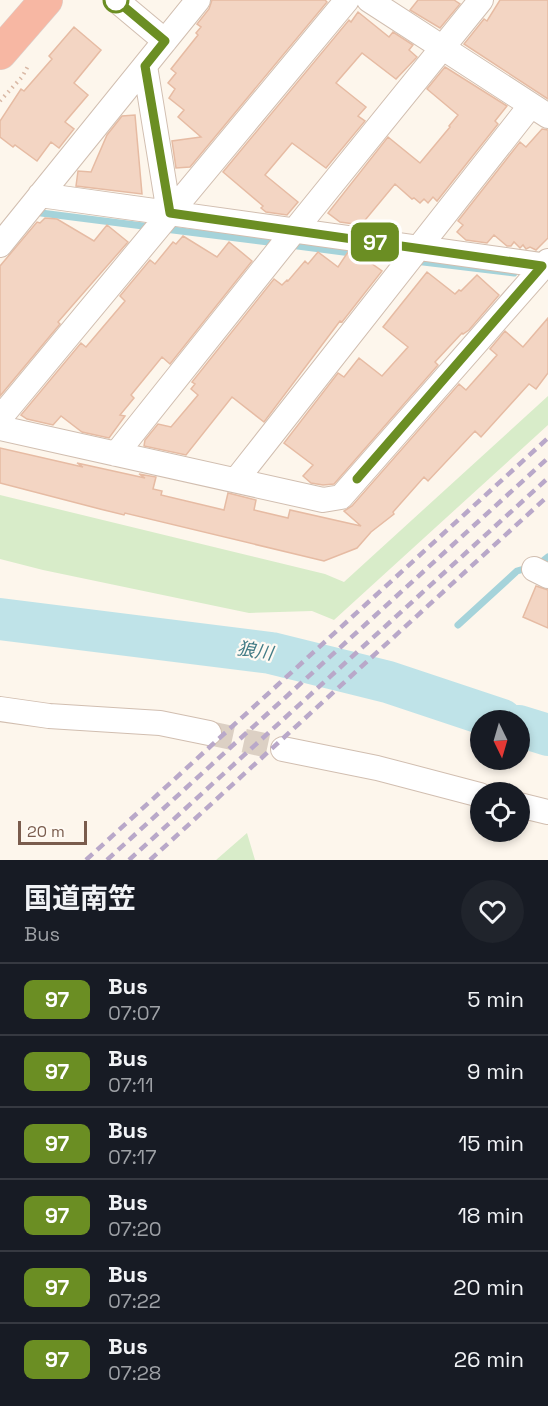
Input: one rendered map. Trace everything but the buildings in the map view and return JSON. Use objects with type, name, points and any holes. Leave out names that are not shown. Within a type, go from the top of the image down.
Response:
[{"type":"highway","points":[[0,53],[46,0]]},
{"type":"street","points":[[116,0],[165,41]]},
{"type":"street","points":[[0,245],[198,0]]},
{"type":"street","points":[[0,418],[347,0]]},
{"type":"street","points":[[236,480],[418,248],[539,110],[369,0]]},
{"type":"street","points":[[117,454],[481,0]]},
{"type":"street","points":[[145,66],[170,213]]},
{"type":"street","points":[[40,195],[546,264]]},
{"type":"street","points":[[0,428],[323,500],[342,497],[546,264]]},
{"type":"street","points":[[0,709],[50,716],[160,723],[209,733]]},
{"type":"street","points":[[283,749],[377,768],[470,792]]},
{"type":"street","points":[[530,808],[548,812]]},
{"type":"green space","points":[[548,396],[548,425],[334,620],[312,611],[249,613],[0,559],[0,495],[325,574],[344,582]]},
{"type":"green space","points":[[247,833],[255,860],[216,860]]},
{"type":"waterway","points":[[41,213],[151,227]]},
{"type":"waterway","points":[[165,229],[276,243]]},
{"type":"waterway","points":[[290,245],[404,260]]},
{"type":"waterway","points":[[415,261],[514,273]]},
{"type":"waterway","points":[[458,625],[517,571],[538,565],[548,557]]},
{"type":"waterway","name":"狼川","points":[[0,619],[271,653],[388,682],[472,710]]},
{"type":"waterway","name":"狼川","points":[[530,729],[548,735]]},
{"type":"tunnel","points":[[209,733],[283,749]]},
{"type":"railway","points":[[86,860],[548,438]]},
{"type":"railway","points":[[107,860],[548,458]]},
{"type":"railway","points":[[129,860],[548,478]]},
{"type":"railway","points":[[150,860],[548,496]]},
{"type":"bus line","name":"97","points":[[116,0],[165,41],[145,66],[170,213],[542,266],[357,479]]}]
